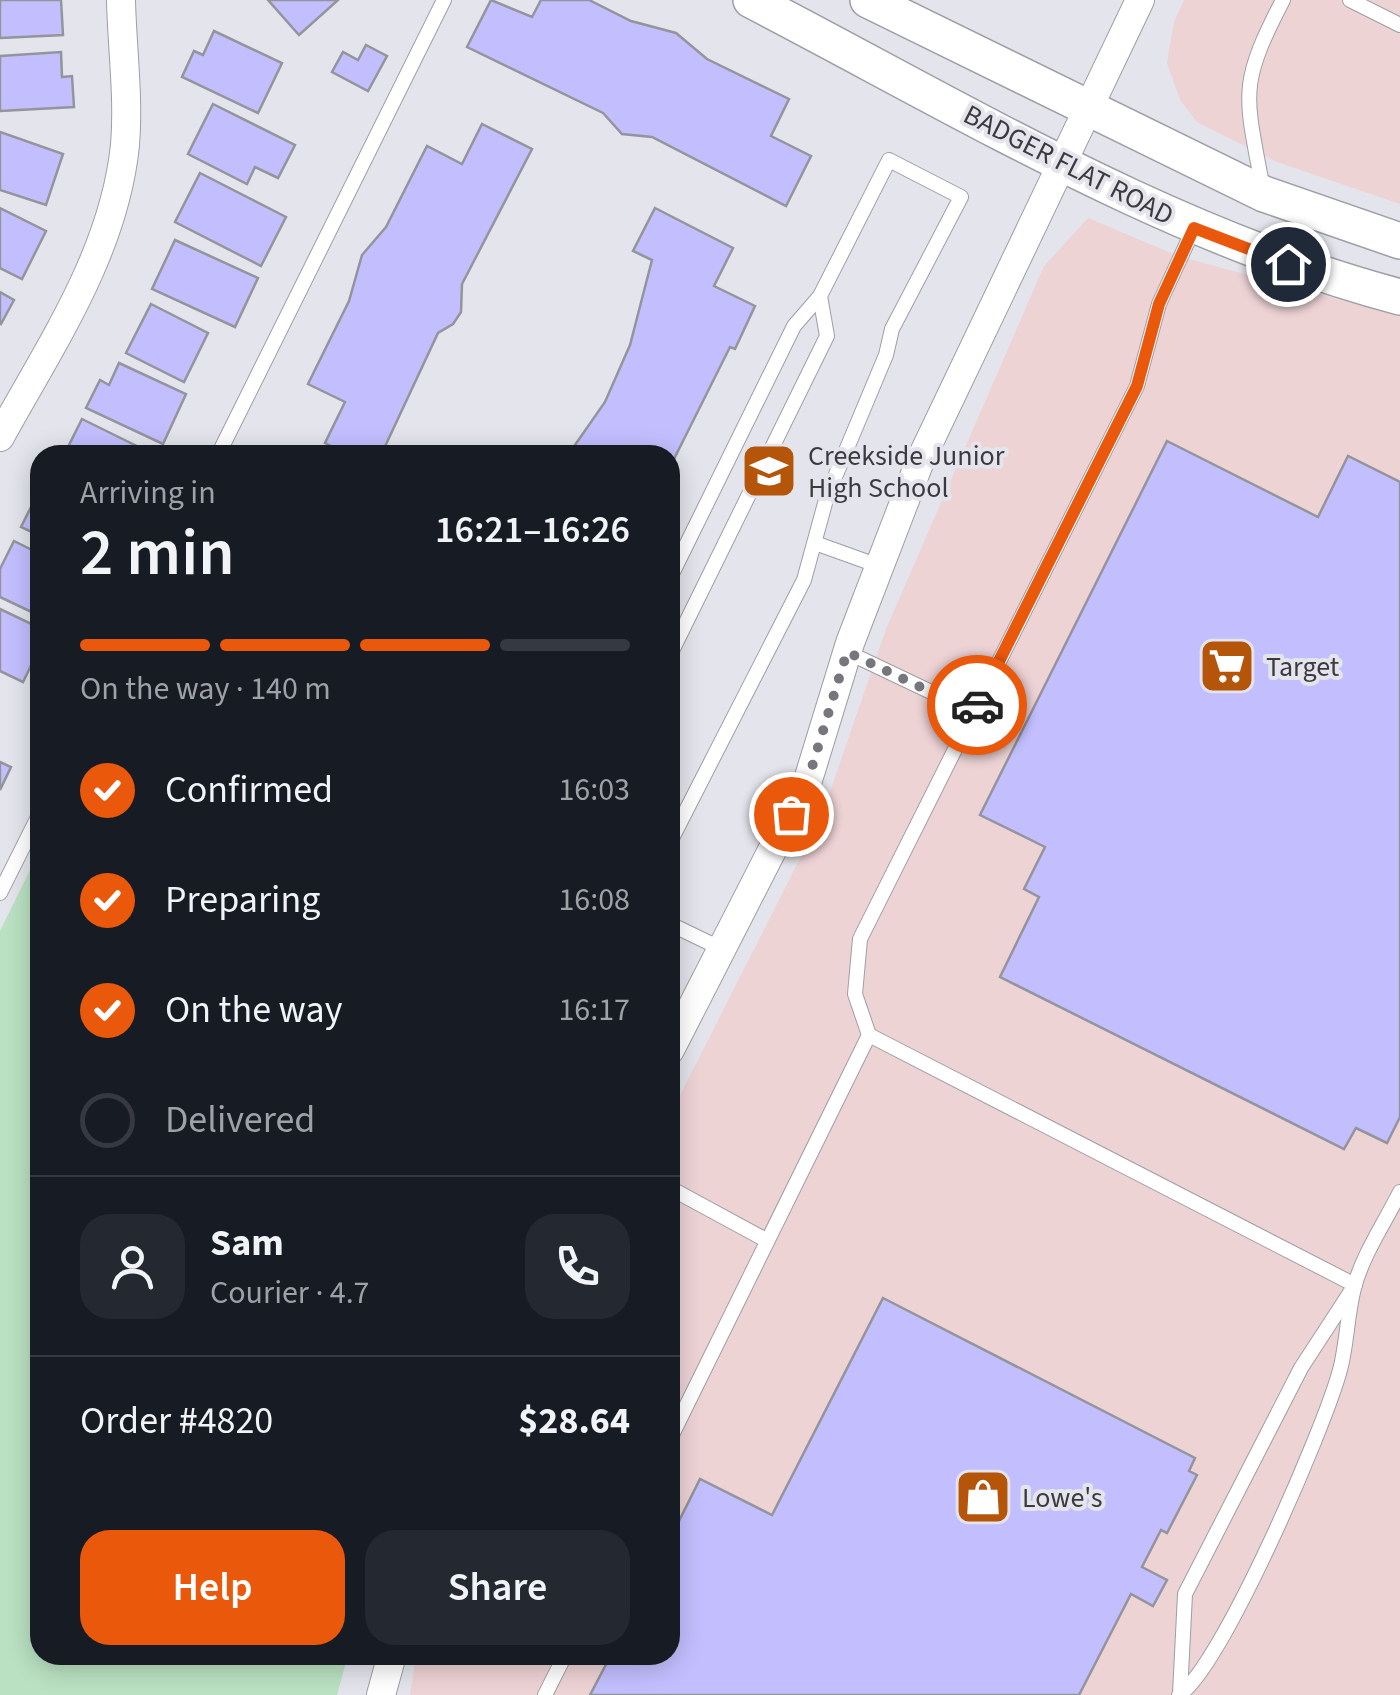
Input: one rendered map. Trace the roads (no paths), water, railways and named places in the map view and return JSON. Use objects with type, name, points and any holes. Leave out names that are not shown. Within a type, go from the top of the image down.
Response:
[{"type":"street","points":[[0,437],[83,288],[110,218],[125,142],[121,0]]},
{"type":"street","name":"BADGER FLAT ROAD","points":[[750,0],[1194,228],[1318,275],[1400,296]]},
{"type":"street","name":"BADGER FLAT ROAD","points":[[868,0],[1264,194],[1400,240]]},
{"type":"street","points":[[680,1031],[808,780],[847,652],[920,461],[1140,0]]},
{"type":"street","points":[[381,1695],[389,1665]]},
{"type":"lane","points":[[223,445],[444,0]]},
{"type":"lane","points":[[1264,194],[1246,92],[1253,57],[1283,0]]},
{"type":"lane","points":[[1350,0],[1400,25]]},
{"type":"lane","points":[[680,558],[794,326],[820,296],[889,160],[961,197],[892,330],[886,355],[827,496],[804,580],[680,822]]},
{"type":"lane","points":[[1194,228],[1159,304],[1137,386],[860,939],[854,994],[869,1035],[1355,1285]]},
{"type":"lane","points":[[680,635],[827,336],[820,296]]},
{"type":"lane","points":[[815,543],[879,566]]},
{"type":"lane","points":[[847,652],[973,712]]},
{"type":"lane","points":[[0,894],[30,833]]},
{"type":"lane","points":[[680,929],[722,949]]},
{"type":"lane","points":[[680,1418],[869,1035]]},
{"type":"lane","points":[[1179,1695],[1186,1594],[1302,1368],[1355,1285],[1400,1192]]},
{"type":"lane","points":[[680,1193],[766,1240]]},
{"type":"lane","points":[[1179,1695],[1192,1686],[1229,1622],[1309,1455],[1341,1367],[1355,1285]]},
{"type":"lane","points":[[546,1695],[560,1665]]},
{"type":"place","name":"Creekside Junior High School","points":[[769,471]]},
{"type":"place","name":"Target","points":[[1227,666]]},
{"type":"place","name":"Lowe's","points":[[983,1497]]}]
